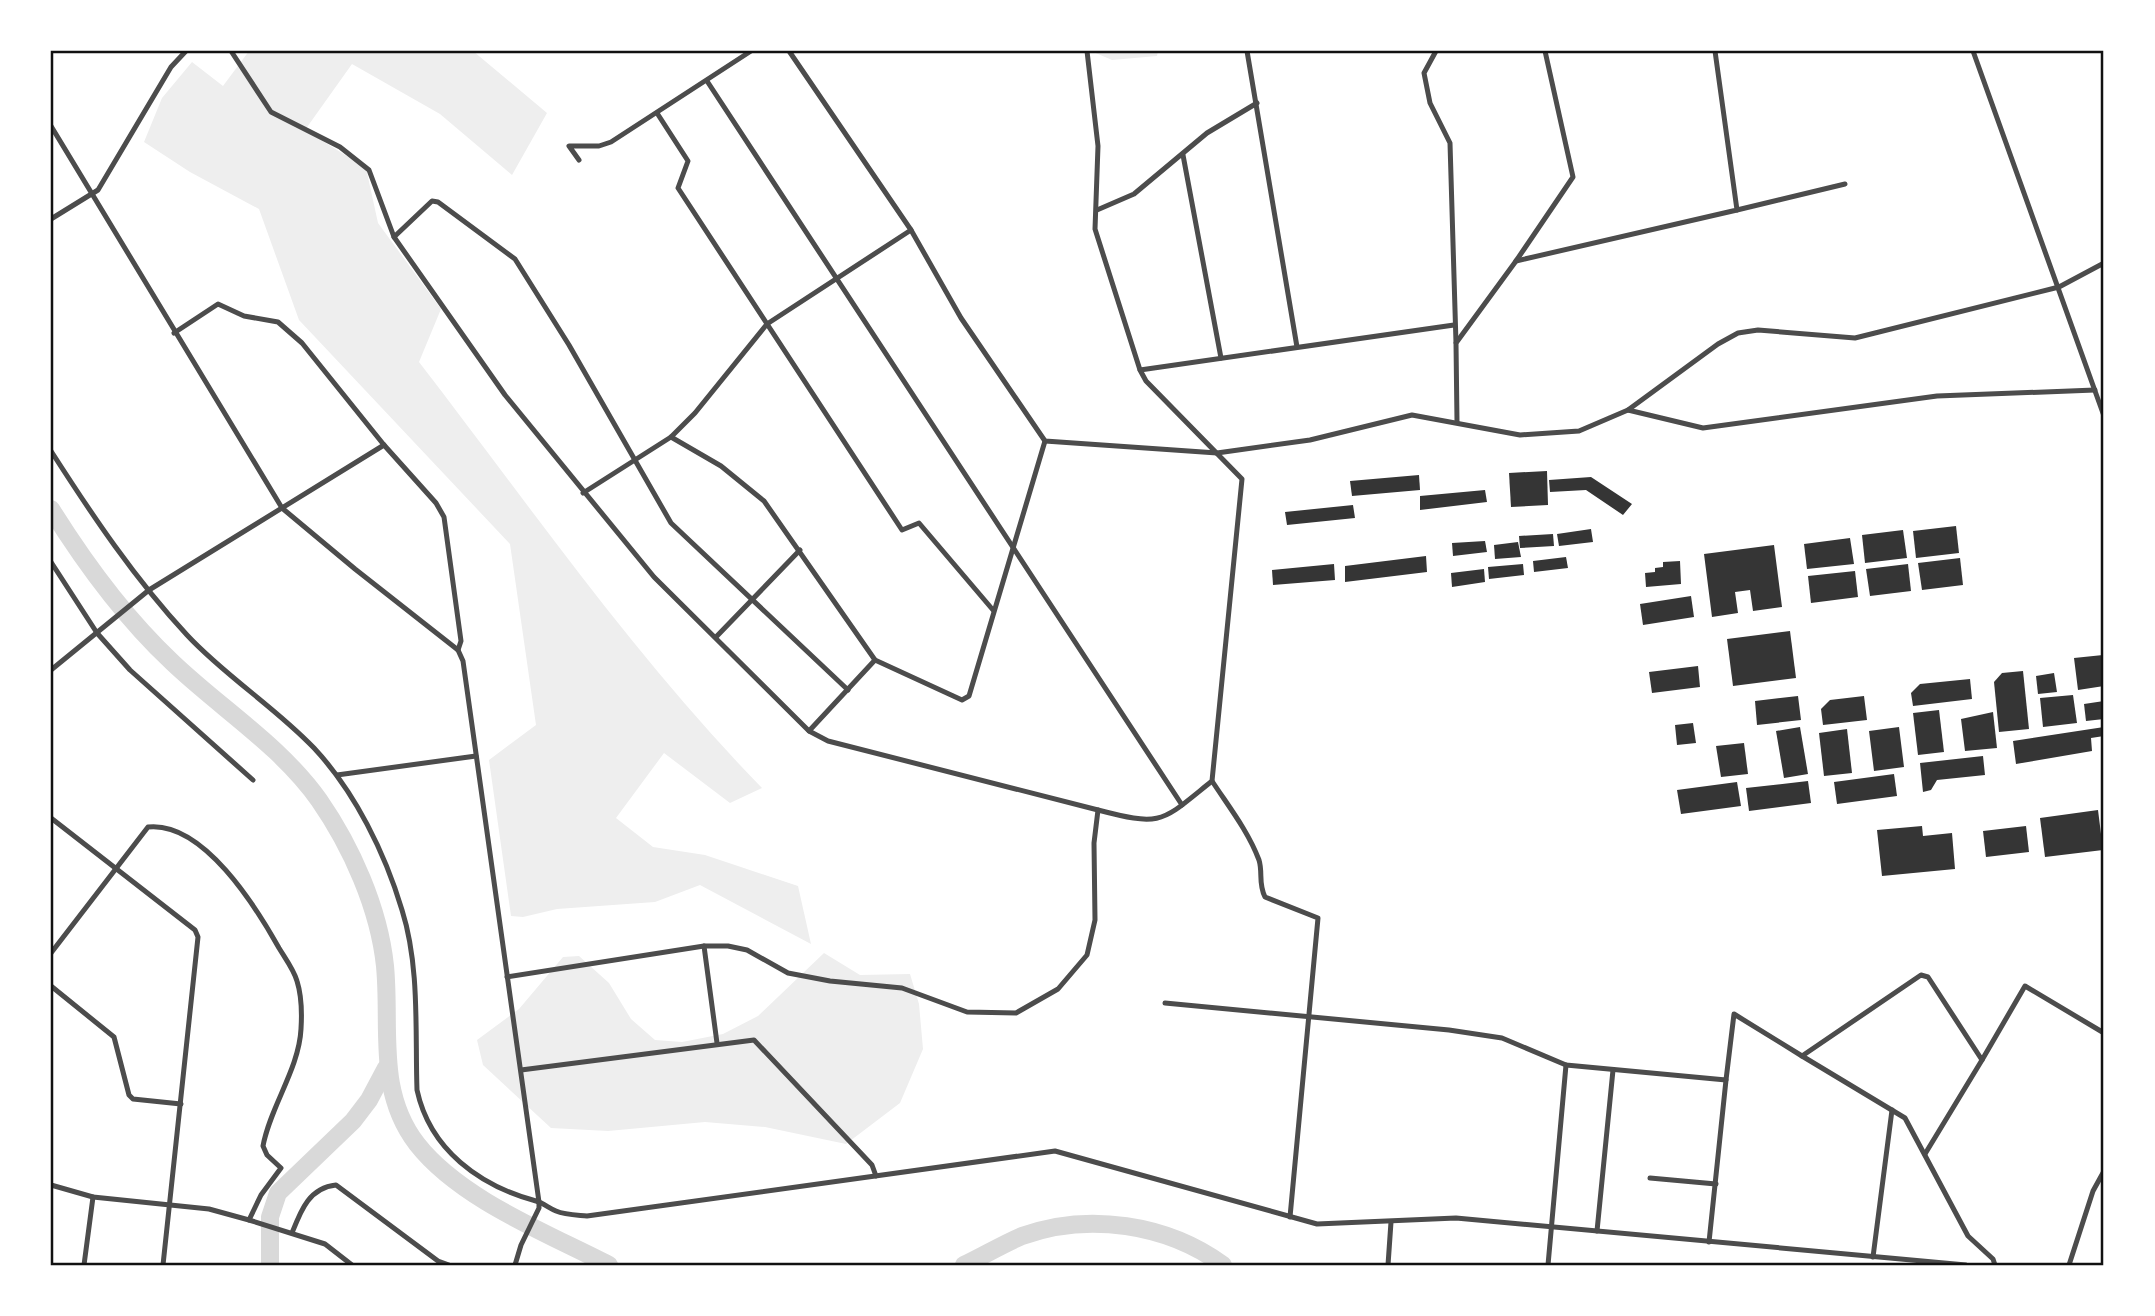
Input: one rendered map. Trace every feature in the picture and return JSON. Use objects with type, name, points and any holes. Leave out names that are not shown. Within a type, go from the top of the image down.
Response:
[{"type":"street","points":[[51,219],[98,190],[171,67],[186,51]]},
{"type":"street","points":[[231,51],[271,112],[361,161],[369,170],[394,237],[505,395],[654,577],[809,732],[828,741],[1140,821],[1158,820],[1212,781]]},
{"type":"street","points":[[579,160],[569,146],[599,146],[611,142],[751,51]]},
{"type":"street","points":[[789,51],[911,230],[961,318],[1045,441]]},
{"type":"street","points":[[1087,51],[1098,146],[1095,229],[1140,370],[1146,381],[1242,479],[1212,781],[1250,838],[1261,865],[1259,884],[1265,897],[1318,918],[1290,1217]]},
{"type":"street","points":[[1247,51],[1297,346]]},
{"type":"street","points":[[1436,51],[1424,73],[1430,103],[1450,144],[1457,422]]},
{"type":"street","points":[[1456,343],[1573,177],[1545,51]]},
{"type":"street","points":[[1715,51],[1737,210]]},
{"type":"street","points":[[1973,51],[2104,416]]},
{"type":"street","points":[[707,81],[1182,805]]},
{"type":"street","points":[[1097,210],[1134,194],[1207,133],[1257,103]]},
{"type":"street","points":[[657,113],[688,161],[678,188],[902,530],[919,523],[993,610]]},
{"type":"street","points":[[51,126],[282,508],[458,650],[463,661],[539,1205],[515,1265]]},
{"type":"street","points":[[1183,155],[1221,358]]},
{"type":"street","points":[[1516,261],[1844,184]]},
{"type":"street","points":[[394,237],[432,201],[438,202],[515,259],[636,458],[671,523],[848,690]]},
{"type":"street","points":[[583,493],[671,437],[695,413],[767,324],[911,230]]},
{"type":"street","points":[[1045,441],[1217,453],[1310,440],[1412,415],[1520,435],[1579,430],[1628,410],[1738,333],[1758,330],[1855,338],[2059,286],[2104,262]]},
{"type":"street","points":[[174,333],[218,304],[244,316],[278,322],[302,343],[384,445],[436,503],[444,517],[461,641],[458,650]]},
{"type":"street","points":[[1140,370],[1454,325]]},
{"type":"street","points":[[1628,410],[1703,428],[1937,396],[2095,390]]},
{"type":"street","points":[[671,437],[721,466],[764,501],[875,660],[962,700],[969,696],[1045,441]]},
{"type":"street","points":[[51,670],[147,591],[384,445]]},
{"type":"street","points":[[51,451],[96,522],[147,591],[187,636],[312,747],[337,775],[378,846],[403,912],[414,973],[417,1090],[421,1107],[435,1135],[457,1162],[522,1198],[557,1212],[587,1216],[1055,1151],[1317,1224],[1456,1218],[1966,1265]]},
{"type":"street","points":[[716,637],[800,550]]},
{"type":"street","points":[[51,562],[99,631],[131,670],[253,780]]},
{"type":"street","points":[[809,732],[875,660]]},
{"type":"street","points":[[337,775],[476,756]]},
{"type":"street","points":[[507,977],[704,946],[728,946],[747,950],[789,973],[830,981],[902,988],[967,1012],[1016,1013],[1058,989],[1087,955],[1095,920],[1094,844],[1098,810]]},
{"type":"street","points":[[51,818],[195,930],[198,937],[163,1265]]},
{"type":"street","points":[[51,953],[148,827],[157,826],[193,841],[207,850],[241,886],[297,979],[302,1004],[301,1034],[263,1146],[267,1156],[281,1168],[261,1195],[250,1220]]},
{"type":"street","points":[[704,946],[717,1044]]},
{"type":"street","points":[[1802,1056],[1921,975],[1928,977],[1982,1060]]},
{"type":"street","points":[[51,986],[114,1037],[129,1096],[133,1099],[181,1104]]},
{"type":"street","points":[[1925,1154],[2025,986],[2104,1033]]},
{"type":"street","points":[[1166,1003],[1449,1030],[1502,1038],[1566,1065],[1726,1080]]},
{"type":"street","points":[[1709,1242],[1734,1014],[1905,1118],[1968,1236],[1993,1259],[1995,1265]]},
{"type":"street","points":[[521,1070],[754,1040],[872,1165],[876,1176]]},
{"type":"street","points":[[1548,1265],[1566,1065]]},
{"type":"street","points":[[1597,1231],[1613,1070]]},
{"type":"street","points":[[1873,1257],[1892,1110]]},
{"type":"street","points":[[2070,1265],[2093,1191],[2104,1171]]},
{"type":"street","points":[[1650,1178],[1716,1184]]},
{"type":"street","points":[[51,1185],[93,1196],[209,1209],[325,1244],[352,1265]]},
{"type":"street","points":[[288,1232],[312,1194],[336,1185],[438,1261],[449,1265]]},
{"type":"street","points":[[84,1265],[93,1196]]},
{"type":"street","points":[[1388,1265],[1391,1222]]},
{"type":"shaded area","points":[[249,51],[473,51],[547,113],[512,175],[440,114],[352,64],[305,130],[366,168],[378,223],[441,309],[419,362],[627,634],[670,687],[762,788],[730,803],[664,753],[616,818],[653,847],[705,855],[798,886],[811,944],[700,885],[655,902],[557,909],[523,917],[511,916],[489,760],[536,725],[510,544],[299,320],[259,209],[190,172],[144,142],[162,98],[192,62],[223,86]]},
{"type":"shaded area","points":[[1091,51],[1158,51],[1157,56],[1112,60]]},
{"type":"shaded area","points":[[824,953],[860,975],[910,974],[919,1004],[923,1049],[900,1103],[846,1144],[765,1127],[705,1122],[608,1131],[551,1128],[483,1065],[477,1040],[519,1009],[563,957],[579,956],[609,983],[631,1019],[655,1040],[682,1042],[723,1034],[758,1016]]},
{"type":"building","points":[[1547,471],[1548,505],[1511,507],[1509,473]]},
{"type":"building","points":[[1419,475],[1420,490],[1352,496],[1350,481]]},
{"type":"building","points":[[1591,477],[1632,504],[1623,515],[1586,490],[1550,492],[1549,480]]},
{"type":"building","points":[[1485,490],[1487,502],[1420,510],[1420,496]]},
{"type":"building","points":[[1353,505],[1355,518],[1287,525],[1285,512]]},
{"type":"building","points":[[1956,526],[1959,553],[1916,558],[1913,531]]},
{"type":"building","points":[[1591,529],[1593,542],[1559,546],[1557,534]]},
{"type":"building","points":[[1903,530],[1907,558],[1865,563],[1862,535]]},
{"type":"building","points":[[1553,534],[1554,546],[1520,548],[1519,536]]},
{"type":"building","points":[[1850,538],[1854,564],[1807,569],[1804,544]]},
{"type":"building","points":[[1485,541],[1487,552],[1453,556],[1452,543]]},
{"type":"building","points":[[1518,542],[1521,557],[1495,559],[1494,545]]},
{"type":"building","points":[[1774,545],[1782,607],[1753,611],[1750,590],[1735,592],[1738,613],[1712,617],[1704,554]]},
{"type":"building","points":[[1426,556],[1427,572],[1345,582],[1345,566]]},
{"type":"building","points":[[1566,557],[1568,568],[1534,572],[1533,561]]},
{"type":"building","points":[[1960,558],[1963,585],[1922,590],[1918,563]]},
{"type":"building","points":[[1680,561],[1681,584],[1646,587],[1645,573],[1655,572],[1655,568],[1663,567],[1663,562]]},
{"type":"building","points":[[1334,564],[1335,580],[1273,585],[1272,570]]},
{"type":"building","points":[[1523,564],[1524,575],[1489,579],[1488,567]]},
{"type":"building","points":[[1908,564],[1911,591],[1870,596],[1866,569]]},
{"type":"building","points":[[1484,569],[1485,582],[1452,587],[1451,573]]},
{"type":"building","points":[[1855,571],[1858,597],[1811,603],[1808,576]]},
{"type":"building","points":[[1691,596],[1694,617],[1643,625],[1640,604]]},
{"type":"building","points":[[1790,631],[1796,678],[1733,686],[1727,639]]},
{"type":"building","points":[[2103,655],[2104,686],[2078,690],[2074,658]]},
{"type":"building","points":[[1698,666],[1700,687],[1652,693],[1649,672]]},
{"type":"building","points":[[2023,671],[2029,729],[1999,732],[1994,682],[2002,673]]},
{"type":"building","points":[[2054,673],[2057,692],[2038,694],[2036,676]]},
{"type":"building","points":[[1970,679],[1972,699],[1913,706],[1911,693],[1920,684]]},
{"type":"building","points":[[2073,695],[2077,723],[2043,727],[2040,698]]},
{"type":"building","points":[[1798,696],[1801,720],[1757,725],[1755,701]]},
{"type":"building","points":[[1864,696],[1867,720],[1823,725],[1821,709],[1830,700]]},
{"type":"building","points":[[2104,701],[2104,719],[2086,721],[2084,704]]},
{"type":"building","points":[[1939,710],[1944,752],[1918,755],[1913,713]]},
{"type":"building","points":[[1993,712],[1997,748],[1965,751],[1961,719]]},
{"type":"building","points":[[1693,723],[1696,743],[1677,745],[1675,725]]},
{"type":"building","points":[[1800,727],[1808,774],[1784,778],[1776,731]]},
{"type":"building","points":[[1899,727],[1904,767],[1874,771],[1869,731]]},
{"type":"building","points":[[2104,727],[2104,736],[2091,738],[2092,751],[2016,764],[2013,741]]},
{"type":"building","points":[[1847,729],[1852,773],[1824,776],[1819,733]]},
{"type":"building","points":[[1744,743],[1748,774],[1721,777],[1716,746]]},
{"type":"building","points":[[1983,756],[1985,775],[1937,780],[1931,790],[1923,792],[1920,763]]},
{"type":"building","points":[[1894,774],[1897,796],[1837,804],[1834,782]]},
{"type":"building","points":[[1808,781],[1811,803],[1749,811],[1746,788]]},
{"type":"building","points":[[1737,782],[1741,806],[1681,814],[1677,790]]},
{"type":"building","points":[[2098,810],[2103,850],[2045,857],[2040,818]]},
{"type":"building","points":[[1922,826],[1923,836],[1952,833],[1955,869],[1882,876],[1877,830]]},
{"type":"building","points":[[2026,826],[2029,852],[1986,857],[1983,831]]},
{"type":"waterway","points":[[51,509],[122,609],[154,645],[190,679],[286,762],[319,800],[342,837],[362,878],[377,922],[385,966],[390,1081],[404,1124],[417,1144],[435,1164],[480,1198],[609,1265]]},
{"type":"waterway","points":[[270,1265],[270,1217],[278,1193],[353,1121],[369,1100],[386,1068]]},
{"type":"waterway","points":[[964,1265],[1022,1236],[1047,1229],[1100,1224],[1152,1231],[1201,1251],[1223,1265]]}]
